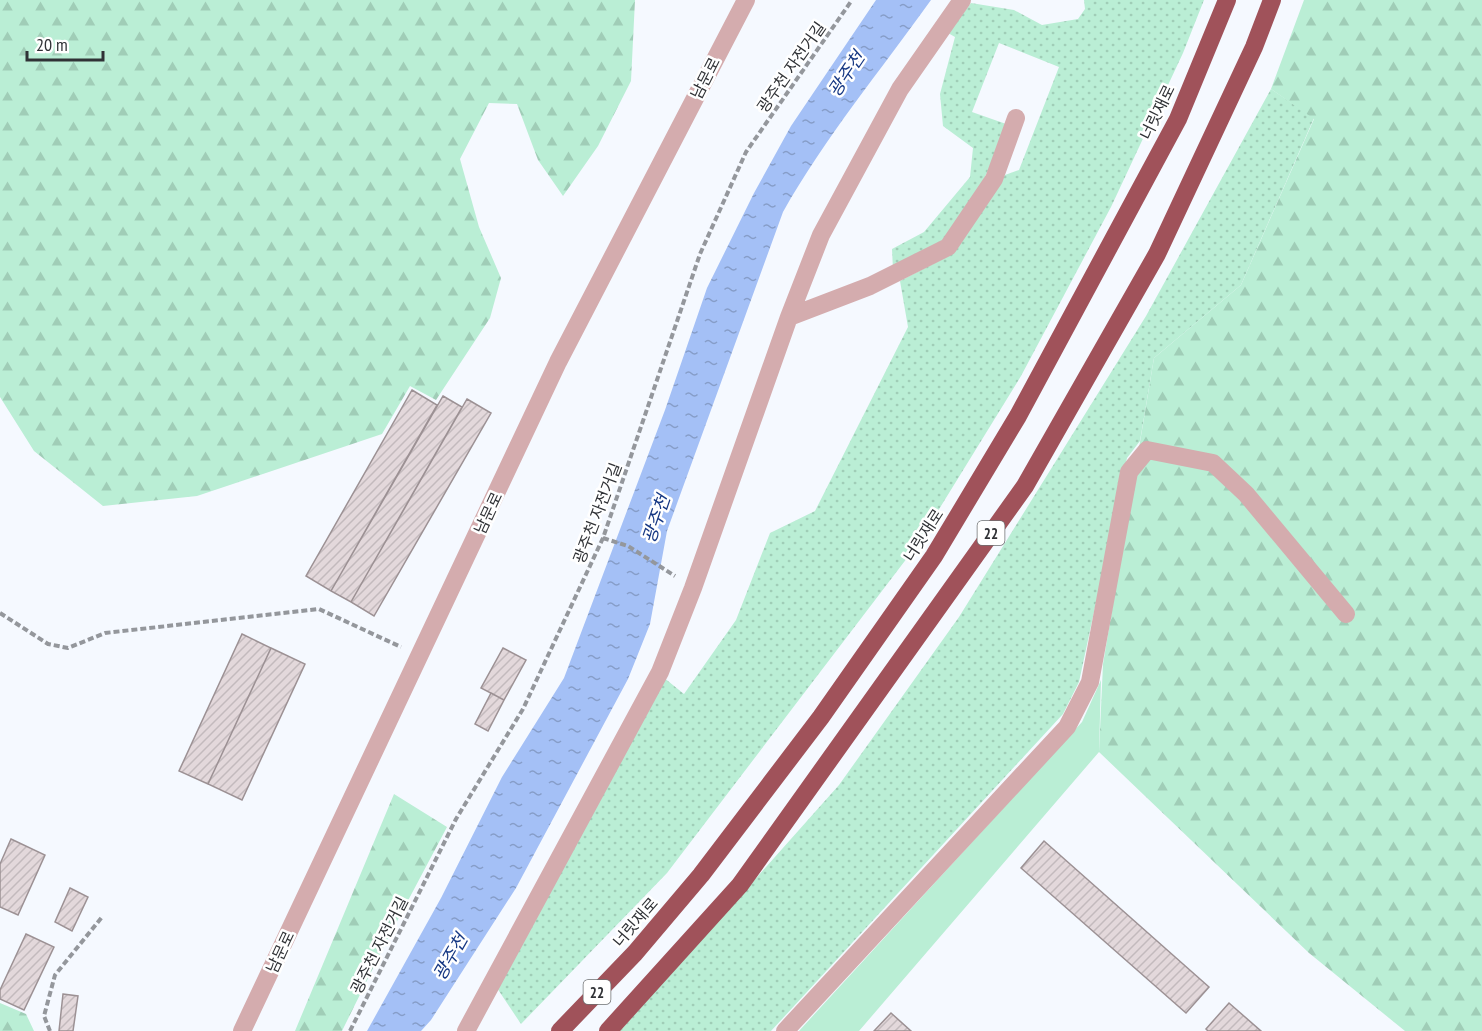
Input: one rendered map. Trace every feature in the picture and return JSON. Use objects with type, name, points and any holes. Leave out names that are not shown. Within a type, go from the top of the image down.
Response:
[{"type":"highway","name":"너릿재로","points":[[560,1031],[634,952],[701,875],[821,717],[934,556],[1018,416],[1178,119],[1227,0]]},
{"type":"highway","name":"22","points":[[608,1031],[740,885],[1025,486],[1157,254],[1254,47],[1272,0]]},
{"type":"street","name":"남문로","points":[[242,1031],[558,362],[746,0]]},
{"type":"street","points":[[466,1031],[660,672],[693,588],[789,317],[821,235],[900,89],[962,0]]},
{"type":"street","points":[[789,317],[870,286],[948,247],[994,179],[1016,118]]},
{"type":"street","points":[[785,1031],[1067,727],[1090,682],[1129,472],[1147,450],[1213,463],[1246,494],[1346,614]]},
{"type":"path","name":"광주천 자전거길","points":[[350,1031],[456,819],[523,709],[603,538],[700,254],[746,152],[852,0]]},
{"type":"path","points":[[603,538],[628,546],[662,568]]},
{"type":"path","points":[[0,613],[48,644],[68,648],[105,633],[319,609],[420,657]]},
{"type":"path","points":[[50,1031],[44,1016],[55,975],[102,917]]},
{"type":"green space","points":[[0,0],[635,0],[631,81],[598,146],[563,196],[538,160],[517,104],[489,103],[460,159],[479,227],[501,278],[490,318],[436,400],[410,386],[382,434],[197,496],[103,506],[34,451],[0,397]]},
{"type":"green space","points":[[1084,0],[1204,0],[1183,53],[1111,207],[1021,376],[917,545],[667,873],[521,1024],[495,985],[663,677],[684,694],[736,620],[770,533],[815,511],[908,327],[900,281],[954,253],[1005,175],[1019,170],[1059,67],[999,43],[972,112],[1009,125],[995,155],[979,189],[949,235],[928,252],[893,270],[892,249],[924,232],[970,177],[973,148],[943,126],[940,94],[955,37],[948,33],[971,3],[1014,10],[1042,25],[1078,19],[1085,9]]},
{"type":"green space","points":[[1304,0],[1482,0],[1482,1031],[1405,1031],[1309,953],[1099,752],[1103,664],[1154,358],[1241,285],[1314,119],[1271,89]]},
{"type":"green space","points":[[1271,89],[1314,118],[1241,285],[1154,358],[1140,441],[1127,458],[1079,682],[1063,714],[771,1031],[620,1031],[839,785],[959,617],[1146,316]]},
{"type":"green space","points":[[1101,680],[1099,752],[859,1031],[799,1031],[1082,722]]},
{"type":"green space","points":[[394,794],[447,827],[342,1031],[295,1031]]},
{"type":"green space","points":[[0,1003],[26,1014],[34,1031],[0,1031]]},
{"type":"water","name":"광주천","points":[[876,0],[931,0],[817,157],[783,212],[667,531],[650,624],[628,679],[516,888],[431,1020],[421,1031],[367,1031],[441,898],[502,777],[564,678],[665,410],[707,288],[754,193],[791,126]]},
{"type":"building","points":[[412,390],[437,405],[331,591],[306,576]]},
{"type":"building","points":[[443,396],[462,407],[351,602],[331,591]]},
{"type":"building","points":[[467,399],[491,413],[374,616],[351,602]]},
{"type":"building","points":[[242,634],[271,648],[208,784],[179,771]]},
{"type":"building","points":[[271,648],[305,664],[242,800],[208,784]]},
{"type":"building","points":[[503,648],[526,660],[504,700],[481,688]]},
{"type":"building","points":[[491,693],[504,700],[488,731],[475,724]]},
{"type":"building","points":[[11,839],[45,855],[18,915],[0,907],[0,864]]},
{"type":"building","points":[[1044,841],[1209,987],[1186,1013],[1021,868]]},
{"type":"building","points":[[70,888],[88,897],[72,931],[55,922]]},
{"type":"building","points":[[26,934],[54,947],[24,1010],[0,999],[0,990]]},
{"type":"building","points":[[63,994],[78,996],[73,1031],[59,1031]]},
{"type":"building","points":[[1229,1003],[1261,1031],[1208,1031],[1206,1029]]},
{"type":"building","points":[[891,1013],[911,1031],[874,1031]]}]
